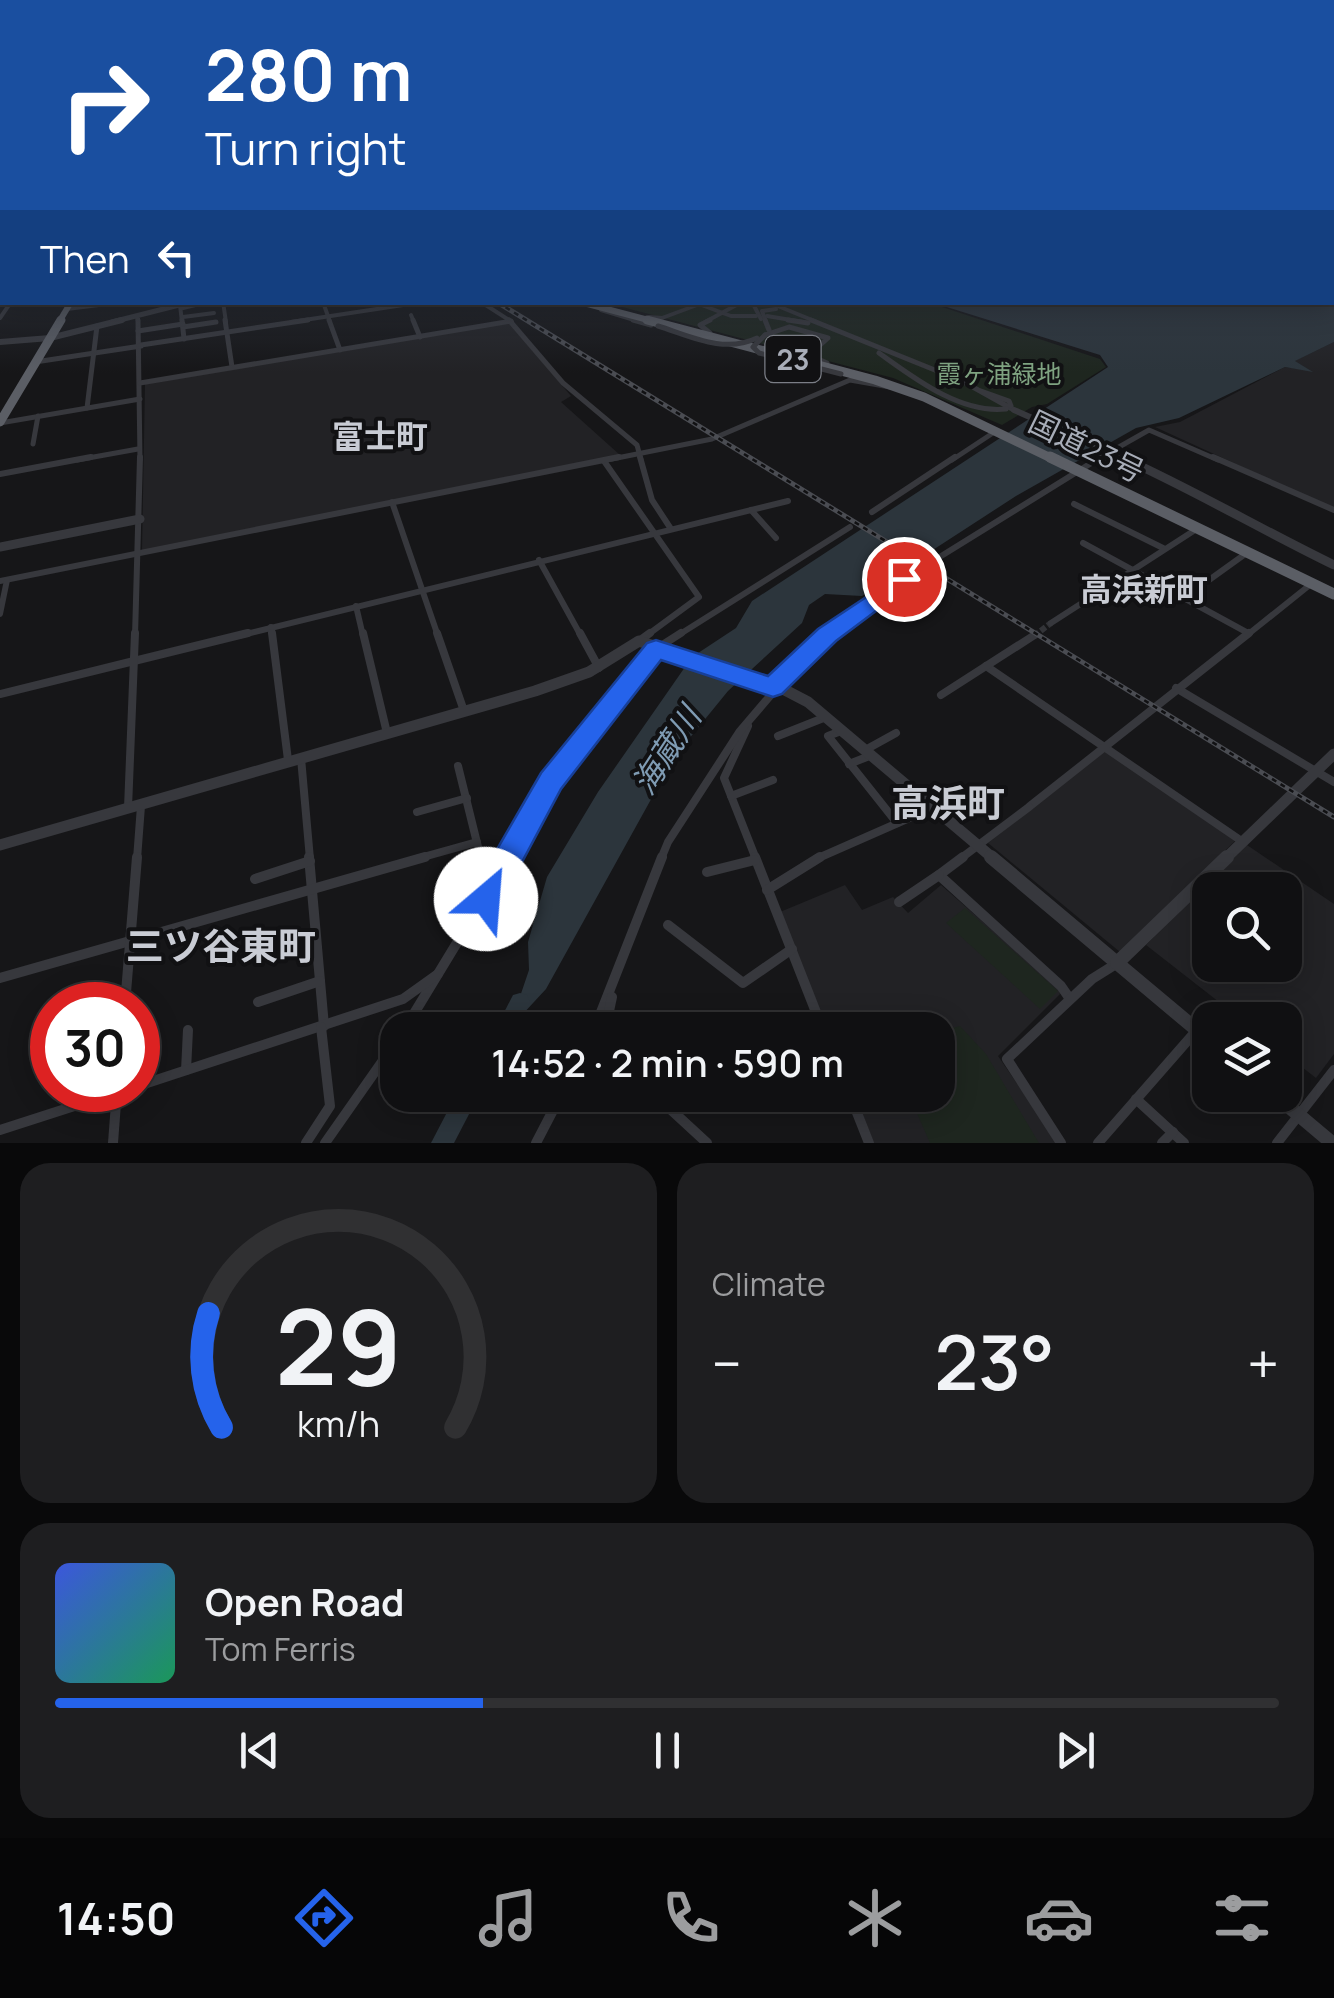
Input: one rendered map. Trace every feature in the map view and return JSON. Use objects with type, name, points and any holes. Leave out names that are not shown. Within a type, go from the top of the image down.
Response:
[{"type":"highway","name":"国道23号","points":[[591,305],[875,380],[954,410],[1247,553],[1334,591]]},
{"type":"highway","name":"国道23号","points":[[599,305],[881,379],[943,401],[1000,431]]},
{"type":"highway","points":[[0,422],[69,306]]},
{"type":"highway","name":"国道23号","points":[[1078,469],[1334,591]]},
{"type":"street","points":[[0,342],[50,338],[184,305],[184,339]]},
{"type":"street","points":[[224,305],[232,368]]},
{"type":"street","points":[[324,305],[340,350]]},
{"type":"street","points":[[36,362],[405,305]]},
{"type":"street","points":[[484,305],[510,322],[563,383],[637,445],[652,500],[671,529]]},
{"type":"street","points":[[590,305],[730,346],[749,344],[784,326],[816,334],[828,338],[810,356],[881,379]]},
{"type":"street","points":[[613,309],[660,318],[695,305]]},
{"type":"street","points":[[704,305],[742,317]]},
{"type":"street","points":[[736,305],[700,328],[760,347]]},
{"type":"street","points":[[754,305],[765,325],[764,335]]},
{"type":"street","points":[[775,305],[1009,401],[1011,409]]},
{"type":"street","points":[[848,336],[792,318],[769,316],[780,310],[762,310],[770,328],[754,345],[759,353],[890,388],[954,410]]},
{"type":"street","points":[[138,331],[214,313]]},
{"type":"street","points":[[411,315],[420,336]]},
{"type":"street","points":[[127,982],[140,519],[141,346],[137,316]]},
{"type":"street","points":[[707,320],[756,316]]},
{"type":"street","points":[[183,323],[216,322]]},
{"type":"street","points":[[140,383],[510,322]]},
{"type":"street","points":[[87,408],[97,326]]},
{"type":"street","points":[[866,344],[909,376],[990,412],[1011,409],[1192,489],[1251,525],[1334,565]]},
{"type":"street","points":[[898,367],[909,367],[908,362]]},
{"type":"street","points":[[909,376],[912,369],[929,369]]},
{"type":"street","points":[[0,614],[4,581],[717,437],[848,383],[890,388]]},
{"type":"street","points":[[0,422],[140,399]]},
{"type":"street","points":[[33,444],[38,416]]},
{"type":"street","points":[[938,558],[1078,469],[1142,432],[1154,430],[1334,510]]},
{"type":"street","points":[[872,512],[1000,431]]},
{"type":"street","points":[[0,474],[138,449]]},
{"type":"street","points":[[0,844],[598,668],[699,597],[603,460]]},
{"type":"street","points":[[1078,469],[1247,553]]},
{"type":"street","points":[[0,694],[788,501]]},
{"type":"street","points":[[392,502],[464,710]]},
{"type":"street","points":[[1074,504],[1164,549]]},
{"type":"street","points":[[751,510],[776,538]]},
{"type":"street","points":[[0,547],[140,519]]},
{"type":"street","points":[[416,1012],[486,899],[551,781],[658,649],[850,527]]},
{"type":"street","points":[[1051,623],[1195,530]]},
{"type":"street","points":[[1083,543],[1248,633]]},
{"type":"street","points":[[1184,598],[1247,553]]},
{"type":"street","points":[[539,560],[598,668]]},
{"type":"street","points":[[602,1012],[668,842],[773,687],[837,627],[922,567]]},
{"type":"street","points":[[900,902],[1030,806],[1312,583]]},
{"type":"street","points":[[356,606],[387,732]]},
{"type":"street","points":[[271,627],[310,861],[330,1106],[339,1123]]},
{"type":"street","points":[[941,696],[1033,636]]},
{"type":"street","points":[[639,641],[800,697],[1192,1027]]},
{"type":"street","points":[[986,666],[1242,842]]},
{"type":"street","points":[[1176,688],[1334,782]]},
{"type":"street","points":[[778,736],[826,717]]},
{"type":"street","points":[[750,720],[724,774],[816,1012]]},
{"type":"street","points":[[843,730],[828,736],[896,823]]},
{"type":"street","points":[[849,764],[896,733]]},
{"type":"street","points":[[1062,1143],[1007,1059],[1070,1000],[1117,964],[1334,754]]},
{"type":"street","points":[[458,766],[478,842],[486,899]]},
{"type":"street","points":[[731,796],[773,780]]},
{"type":"street","points":[[418,812],[466,798]]},
{"type":"street","points":[[767,890],[832,850],[932,808]]},
{"type":"street","points":[[0,978],[478,842]]},
{"type":"street","points":[[706,872],[755,860]]},
{"type":"street","points":[[255,878],[310,861]]},
{"type":"street","points":[[939,875],[1061,986],[1070,1000]]},
{"type":"street","points":[[668,926],[743,984],[792,949]]},
{"type":"street","points":[[160,1079],[404,999],[443,970]]},
{"type":"street","points":[[258,1002],[320,981]]},
{"type":"street","points":[[608,1012],[613,987]]},
{"type":"street","points":[[186,1070],[188,1030]]},
{"type":"street","points":[[1098,1143],[1192,1035]]},
{"type":"street","points":[[325,1143],[380,1065]]},
{"type":"street","points":[[1277,1143],[1334,1070]]},
{"type":"street","points":[[1136,1099],[1184,1143]]},
{"type":"street","points":[[306,1143],[330,1106]]},
{"type":"street","points":[[0,1130],[55,1112]]},
{"type":"street","points":[[113,1143],[117,1112]]},
{"type":"street","points":[[536,1143],[552,1112]]},
{"type":"street","points":[[673,1112],[707,1143]]},
{"type":"street","points":[[856,1112],[868,1143]]},
{"type":"street","points":[[1295,1112],[1332,1143]]},
{"type":"street","points":[[1162,1143],[1173,1132]]},
{"type":"shaded area","points":[[509,323],[571,396],[561,402],[620,455],[142,551],[145,384]]},
{"type":"shaded area","points":[[1334,342],[1334,509],[1155,427],[1180,422],[1285,367],[1309,370],[1294,361]]},
{"type":"shaded area","points":[[1105,751],[1235,841],[1203,872],[1192,872],[1192,883],[1120,952],[988,843]]},
{"type":"shaded area","points":[[1247,845],[1287,872],[1220,872]]},
{"type":"shaded area","points":[[1302,882],[1334,904],[1334,1054],[1316,1078],[1302,1067],[1302,1002],[1219,1002],[1193,982],[1302,982]]},
{"type":"shaded area","points":[[845,885],[862,910],[893,897],[908,913],[941,885],[1058,988],[1060,994],[998,1056],[1058,1143],[874,1143],[862,1112],[955,1112],[955,1012],[821,1012],[780,912]]},
{"type":"shaded area","points":[[1192,899],[1192,981],[1146,945]]},
{"type":"green space","name":"霞ヶ浦緑地","points":[[615,305],[936,305],[1100,359],[1106,367],[1047,404],[1032,407],[1002,425],[893,378]]},
{"type":"green space","points":[[965,908],[1058,991],[1040,1009],[946,923]]},
{"type":"green space","points":[[960,1026],[986,1054],[1039,1143],[930,1143],[916,1112],[955,1112],[955,1027]]},
{"type":"water","points":[[940,305],[1334,305],[1334,342],[1295,361],[1313,372],[1285,367],[1179,418],[1136,428],[1016,496],[862,596],[825,594],[809,605],[802,623],[728,691],[675,756],[546,989],[525,1012],[515,1012],[529,970],[528,942],[547,877],[598,792],[692,657],[736,628],[752,601],[1108,367],[1100,355]]},
{"type":"waterway","name":"海蔵川","points":[[515,1012],[520,1002]]},
{"type":"waterway","name":"海蔵川","points":[[442,1143],[459,1112]]},
{"type":"tunnel","points":[[1034,636],[1051,623]]},
{"type":"tunnel","points":[[1033,636],[1037,633]]},
{"type":"railway","points":[[502,305],[1334,817]]},
{"type":"district","name":"富士町","points":[[380,436]]},
{"type":"district","name":"高浜新町","points":[[1144,589]]},
{"type":"district","name":"高浜町","points":[[948,802]]},
{"type":"district","name":"三ツ谷東町","points":[[221,945]]},
{"type":"route","points":[[486,899],[551,781],[656,649],[773,688],[827,635],[904,579]]}]
